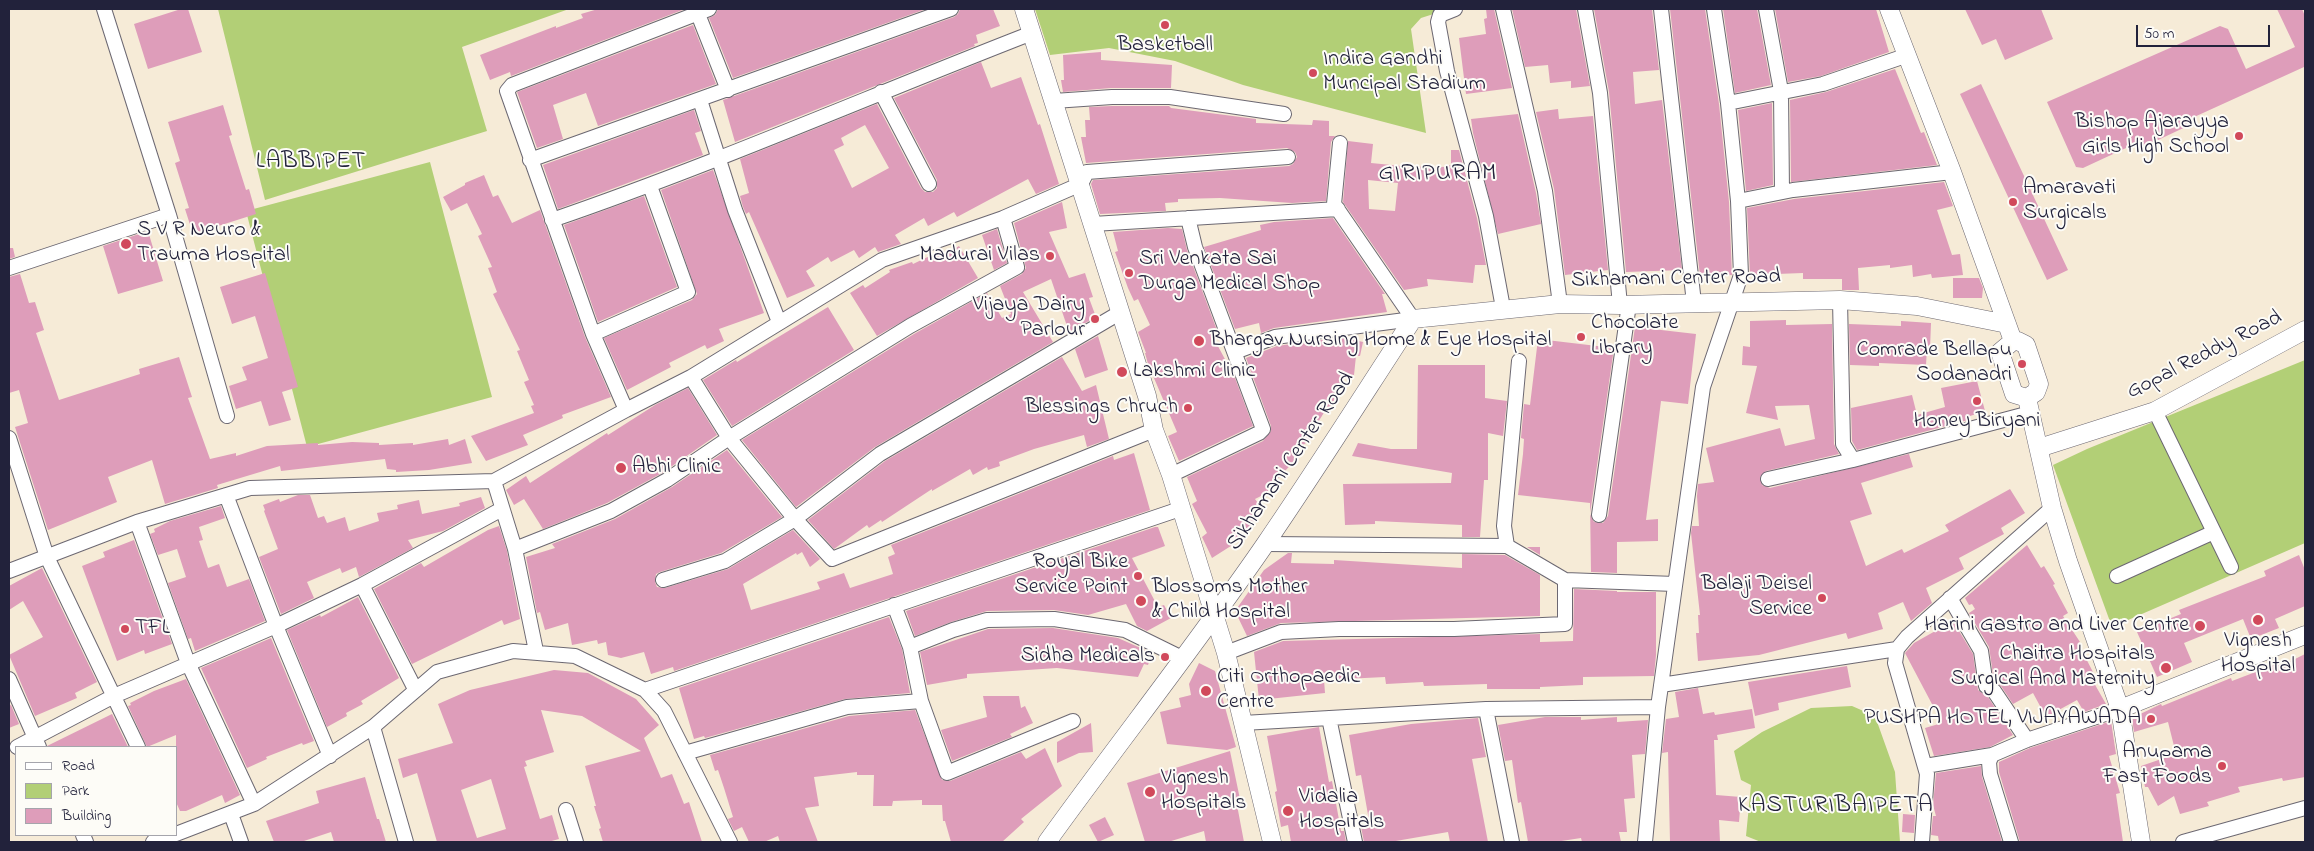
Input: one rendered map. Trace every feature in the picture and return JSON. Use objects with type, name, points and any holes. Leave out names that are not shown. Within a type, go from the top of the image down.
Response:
[{"type":"street","points":[[104,9],[169,215],[227,416]]},
{"type":"street","points":[[530,160],[950,9]]},
{"type":"street","points":[[1024,9],[1081,184],[1147,396],[1154,430],[1171,474],[1180,509],[1226,653],[1272,842]]},
{"type":"street","points":[[1455,9],[1440,15],[1438,22],[1447,72],[1486,216],[1503,308]]},
{"type":"street","points":[[1502,9],[1545,191],[1560,304]]},
{"type":"street","points":[[1586,9],[1600,93],[1625,305],[1599,515]]},
{"type":"street","points":[[1661,9],[1694,303]]},
{"type":"street","points":[[1645,842],[1658,707],[1702,387],[1730,302],[1741,275],[1738,200],[1728,103],[1714,9]]},
{"type":"street","points":[[1766,9],[1781,92],[1782,192]]},
{"type":"street","points":[[1889,9],[1908,54],[2013,341]]},
{"type":"street","points":[[626,410],[593,334],[530,160],[508,96],[508,88],[701,10],[728,90]]},
{"type":"street","points":[[552,220],[650,186],[1032,33]]},
{"type":"street","points":[[1728,103],[1823,84],[1908,54]]},
{"type":"street","points":[[881,92],[928,184]]},
{"type":"street","points":[[1054,101],[1112,97],[1170,97],[1284,114]]},
{"type":"street","points":[[700,100],[735,210],[779,322]]},
{"type":"street","points":[[1235,352],[1275,337],[1413,319],[1334,204],[1340,143]]},
{"type":"street","points":[[9,571],[137,522],[250,488],[494,481],[626,410],[691,378],[882,260],[1003,218],[1081,184],[1086,172],[1288,157]]},
{"type":"street","points":[[1738,200],[1782,192],[1952,172]]},
{"type":"street","points":[[593,334],[688,292],[650,186]]},
{"type":"street","points":[[1093,224],[1338,209]]},
{"type":"street","points":[[9,268],[169,215]]},
{"type":"street","points":[[515,549],[611,510],[667,480],[729,438],[910,326],[1016,267],[1003,218]]},
{"type":"street","points":[[1171,474],[1259,434],[1263,429],[1194,247],[1188,218]]},
{"type":"street","points":[[1840,300],[1843,444],[1853,460]]},
{"type":"street","name":"Sikhamani Center Road","points":[[1047,842],[1109,756],[1184,659],[1266,544],[1413,319],[1503,308],[1560,304],[1625,305],[1840,300],[1917,306],[2007,324]]},
{"type":"street","points":[[663,580],[725,561],[795,519],[880,454],[1121,312]]},
{"type":"street","name":"Gopal Reddy Road","points":[[2039,448],[2155,411],[2305,330]]},
{"type":"street","points":[[1768,479],[1853,460],[2028,406],[2038,384],[2026,345],[2013,341],[2000,352],[2014,394],[2028,406],[2052,508],[2068,561],[2120,709],[2141,842]]},
{"type":"street","points":[[1507,546],[1504,526],[1519,361]]},
{"type":"street","points":[[691,378],[729,438],[795,519],[832,558],[1154,430]]},
{"type":"street","points":[[2155,411],[2231,567]]},
{"type":"street","points":[[9,438],[48,557],[138,746]]},
{"type":"street","points":[[494,481],[515,549],[536,652]]},
{"type":"street","points":[[226,495],[276,626],[330,756]]},
{"type":"street","points":[[1922,842],[1927,774],[1895,663],[1897,650],[1907,637],[2052,508]]},
{"type":"street","points":[[9,679],[37,743],[114,696],[276,626],[362,585],[502,509]]},
{"type":"street","points":[[645,690],[1180,509]]},
{"type":"street","points":[[137,522],[188,663],[254,804]]},
{"type":"street","points":[[2116,576],[2214,532]]},
{"type":"street","points":[[1266,544],[1507,546],[1565,580],[1675,584]]},
{"type":"street","points":[[1226,653],[1281,632],[1339,629],[1454,630],[1565,624],[1565,580]]},
{"type":"street","points":[[362,585],[415,689]]},
{"type":"street","points":[[1950,598],[1982,651],[1986,686],[1994,691],[2027,740]]},
{"type":"street","points":[[894,606],[910,647],[921,701],[947,773],[1073,721]]},
{"type":"street","points":[[910,647],[987,620],[1054,619],[1125,630],[1184,659]]},
{"type":"street","points":[[1925,766],[1992,756],[2027,740],[2120,709],[2305,635]]},
{"type":"street","points":[[1661,685],[1897,650]]},
{"type":"street","points":[[178,832],[254,804],[373,727],[437,672],[513,651],[575,656],[645,690],[664,711],[730,842]]},
{"type":"street","points":[[685,752],[847,707],[921,701]]},
{"type":"street","points":[[1243,723],[1486,709],[1658,707]]},
{"type":"street","points":[[1486,709],[1512,842]]},
{"type":"street","points":[[1329,718],[1355,842]]},
{"type":"street","points":[[373,727],[406,842]]},
{"type":"street","points":[[1992,756],[1988,762],[1990,774],[2011,842]]},
{"type":"street","points":[[2183,842],[2305,808]]},
{"type":"street","points":[[566,810],[576,842]]},
{"type":"street","points":[[231,814],[241,842]]},
{"type":"street","points":[[153,842],[168,836]]},
{"type":"green space","points":[[218,9],[569,9],[462,47],[487,131],[265,200]]},
{"type":"green space","name":"Indira Gandhi Muncipal Stadium","points":[[1035,9],[1449,9],[1421,18],[1411,29],[1426,133],[1243,85],[1175,61],[1109,48],[1050,55]]},
{"type":"green space","points":[[430,162],[492,397],[307,447],[246,211]]},
{"type":"green space","points":[[2305,360],[2305,543],[2112,627],[2053,465],[2087,449]]},
{"type":"green space","points":[[1852,706],[1875,716],[1895,772],[1900,842],[1761,842],[1746,836],[1751,785],[1741,780],[1734,751],[1762,732],[1811,708]]},
{"type":"building","points":[[181,9],[188,9],[202,52],[148,69],[134,24]]},
{"type":"building","points":[[598,9],[685,9],[511,76],[510,72],[490,80],[480,55],[556,26],[556,28],[583,18],[581,14]]},
{"type":"building","points":[[718,9],[926,9],[733,78],[709,18],[715,15]]},
{"type":"building","points":[[960,9],[993,9],[1000,26],[976,35],[978,43],[974,44],[975,46],[735,142],[723,100],[954,17]]},
{"type":"building","points":[[1486,9],[1494,9],[1512,88],[1466,94],[1459,38],[1486,34],[1484,19],[1487,18]]},
{"type":"building","points":[[1512,9],[1576,9],[1590,86],[1571,88],[1571,81],[1550,83],[1548,65],[1525,67]]},
{"type":"building","points":[[1594,9],[1652,9],[1659,70],[1633,72],[1635,104],[1662,100],[1682,270],[1626,272],[1609,92]]},
{"type":"building","points":[[1670,9],[1705,9],[1719,104],[1729,202],[1732,275],[1700,276]]},
{"type":"building","points":[[1723,9],[1757,9],[1771,85],[1735,93]]},
{"type":"building","points":[[1775,9],[1876,9],[1889,52],[1821,76],[1788,82]]},
{"type":"building","points":[[1965,9],[2041,9],[2053,39],[2005,60],[1996,39],[1982,45]]},
{"type":"building","points":[[2277,9],[2302,9],[2305,16],[2305,70],[2304,67],[2192,118],[2194,123],[2141,148],[2139,142],[2083,168],[2076,167],[2047,102],[2220,26],[2228,29],[2246,69],[2295,47]]},
{"type":"building","points":[[693,25],[716,84],[598,126],[586,93],[553,105],[563,139],[537,148],[517,92]]},
{"type":"building","points":[[1101,52],[1101,60],[1172,65],[1171,88],[1111,88],[1063,92],[1061,80],[1064,80],[1063,55]]},
{"type":"building","points":[[981,62],[991,88],[1021,77],[1038,125],[1040,124],[1059,184],[1036,194],[1028,179],[957,217],[954,212],[928,226],[924,218],[895,235],[901,244],[878,252],[875,247],[859,258],[854,250],[831,262],[828,257],[806,271],[815,286],[787,298],[749,212],[746,214],[743,207],[740,196],[749,193],[740,159],[877,104],[921,188],[925,192],[933,192],[937,188],[937,180],[894,98]],"holes":[[[865,125],[889,168],[852,188],[834,150],[844,145],[841,138]]]},
{"type":"building","points":[[1895,69],[1921,133],[1924,132],[1937,165],[1791,182],[1790,100],[1826,92]]},
{"type":"building","points":[[1981,84],[2068,270],[2047,280],[1960,94]]},
{"type":"building","points":[[1772,103],[1773,185],[1746,191],[1738,110]]},
{"type":"building","points":[[223,105],[232,135],[229,136],[246,190],[249,189],[256,214],[193,234],[185,209],[189,208],[175,163],[180,161],[168,122]]},
{"type":"building","points":[[1169,106],[1171,108],[1256,119],[1256,123],[1312,125],[1313,120],[1329,121],[1329,136],[1335,136],[1331,142],[1326,201],[1292,203],[1220,198],[1178,199],[1178,202],[1165,203],[1166,211],[1100,214],[1091,184],[1093,180],[1289,166],[1293,164],[1297,157],[1295,152],[1287,148],[1086,163],[1081,137],[1086,137],[1085,120],[1090,120],[1089,107]]},
{"type":"building","points":[[1558,109],[1559,119],[1593,116],[1608,270],[1565,275],[1554,189],[1536,112]]},
{"type":"building","points":[[694,110],[701,131],[695,133],[703,155],[558,209],[543,165]]},
{"type":"building","points":[[1518,114],[1541,224],[1498,234],[1471,119]]},
{"type":"building","points":[[1348,141],[1373,144],[1371,163],[1402,166],[1448,167],[1448,165],[1451,165],[1451,150],[1459,150],[1477,218],[1486,265],[1475,265],[1473,283],[1427,279],[1428,286],[1404,290],[1343,202]],"holes":[[[1368,180],[1398,183],[1395,211],[1369,209]]]},
{"type":"building","points":[[713,170],[764,313],[719,329],[724,341],[707,349],[705,345],[669,363],[671,367],[627,390],[604,338],[692,300],[697,294],[661,190]]},
{"type":"building","points":[[484,175],[493,197],[498,195],[512,223],[540,210],[585,337],[611,397],[562,415],[563,418],[523,435],[528,445],[486,461],[471,436],[534,413],[531,406],[534,405],[524,382],[529,380],[517,351],[520,350],[493,294],[497,292],[488,268],[492,267],[478,236],[482,234],[467,203],[451,211],[443,197],[465,185],[465,183]]},
{"type":"building","points":[[1944,182],[1953,206],[1937,210],[1952,255],[1960,254],[1963,275],[1932,278],[1931,274],[1913,277],[1912,265],[1890,268],[1890,265],[1858,268],[1859,290],[1842,290],[1842,279],[1803,279],[1803,273],[1750,275],[1747,208],[1794,199]]},
{"type":"building","points":[[644,196],[677,287],[598,322],[564,225]]},
{"type":"building","points":[[1062,202],[1067,228],[1049,232],[1069,278],[1085,273],[1093,297],[1089,298],[1096,317],[1069,332],[1051,279],[1023,292],[1053,342],[875,447],[796,507],[742,440],[914,334],[987,293],[1002,318],[1011,314],[1000,286],[1022,274],[1026,268],[1014,223]]},
{"type":"building","points":[[1333,218],[1385,294],[1382,294],[1387,312],[1274,328],[1261,333],[1259,323],[1235,329],[1204,247],[1261,230],[1260,225],[1274,222]]},
{"type":"building","points":[[1168,228],[1182,229],[1187,250],[1218,333],[1212,335],[1227,363],[1229,362],[1253,426],[1179,461],[1168,436],[1177,432],[1148,364],[1138,332],[1150,325],[1138,299],[1134,301],[1128,288],[1115,252],[1118,251],[1113,232]]},
{"type":"building","points":[[997,229],[1007,263],[994,270],[982,235]]},
{"type":"building","points":[[148,231],[163,281],[118,294],[103,246]]},
{"type":"building","points":[[959,246],[978,278],[877,336],[850,293],[863,285],[865,288],[890,272],[889,270],[912,262],[913,264],[938,252],[941,257]]},
{"type":"building","points":[[9,248],[13,248],[15,257],[9,259]]},
{"type":"building","points":[[265,273],[298,387],[282,392],[291,420],[269,426],[261,401],[236,409],[229,386],[247,380],[242,367],[268,358],[255,316],[232,324],[220,287]]},
{"type":"building","points":[[20,274],[29,303],[35,302],[44,330],[36,333],[59,400],[140,374],[139,369],[179,357],[192,397],[188,398],[210,459],[236,453],[236,456],[267,446],[352,442],[379,443],[379,445],[413,443],[413,445],[448,439],[449,445],[465,439],[472,463],[429,470],[396,472],[396,470],[387,469],[385,459],[281,471],[280,466],[217,485],[218,488],[165,504],[152,460],[108,477],[117,502],[48,530],[15,427],[28,423],[19,390],[9,393],[9,277]]},
{"type":"building","points":[[1953,278],[1979,278],[1983,288],[1982,298],[1953,298]]},
{"type":"building","points":[[828,307],[854,350],[732,426],[703,380],[736,360],[737,362]]},
{"type":"building","points":[[1786,320],[1786,325],[1832,324],[1834,444],[1839,454],[1766,471],[1760,477],[1762,485],[1770,488],[1909,454],[1913,467],[1861,483],[1872,514],[1850,521],[1866,566],[1902,549],[1904,553],[1949,531],[1945,525],[2010,489],[2025,513],[2001,528],[2004,534],[1959,558],[1964,569],[1926,588],[1932,603],[1911,621],[1903,602],[1878,613],[1883,629],[1848,639],[1846,633],[1759,655],[1698,661],[1696,633],[1699,633],[1698,615],[1700,615],[1691,533],[1692,526],[1699,526],[1698,484],[1714,482],[1706,448],[1780,428],[1785,446],[1815,439],[1809,405],[1775,406],[1778,420],[1746,413],[1757,366],[1742,365],[1743,346],[1750,347],[1750,321]]},
{"type":"building","points":[[1901,321],[1931,323],[1930,349],[1927,349],[1926,365],[1879,363],[1879,366],[1850,365],[1849,324],[1901,326]]},
{"type":"building","points":[[1635,327],[1696,334],[1688,404],[1661,401],[1646,520],[1658,519],[1658,541],[1617,542],[1617,573],[1591,572],[1590,514],[1594,522],[1603,523],[1608,516]]},
{"type":"building","points":[[1098,336],[1108,370],[1085,378],[1075,349]]},
{"type":"building","points":[[1342,337],[1363,342],[1360,356],[1356,356],[1354,375],[1342,374],[1338,398],[1335,397],[1330,412],[1325,411],[1310,435],[1312,439],[1294,451],[1299,456],[1285,471],[1286,473],[1266,486],[1269,492],[1255,499],[1264,512],[1234,544],[1212,558],[1202,537],[1207,533],[1192,504],[1197,501],[1187,477],[1263,441],[1271,431],[1271,426],[1246,358],[1277,346]]},
{"type":"building","points":[[1538,339],[1614,348],[1590,513],[1590,503],[1518,495],[1524,439],[1521,438],[1524,404],[1530,405]]},
{"type":"building","points":[[1062,357],[1082,391],[1096,385],[1109,439],[1087,447],[1084,435],[1034,449],[999,462],[1000,466],[988,470],[987,467],[973,475],[970,469],[932,491],[932,489],[882,522],[881,520],[869,528],[867,525],[834,549],[808,520],[885,461]]},
{"type":"building","points":[[1418,365],[1485,365],[1485,398],[1507,401],[1503,436],[1488,433],[1488,480],[1484,480],[1480,537],[1462,537],[1462,525],[1375,521],[1375,524],[1345,525],[1343,484],[1451,483],[1452,473],[1352,456],[1358,443],[1391,449],[1417,449]]},
{"type":"building","points":[[1977,381],[1985,411],[1967,417],[1968,420],[1857,450],[1852,441],[1851,408],[1912,395],[1917,415],[1945,407],[1941,388]]},
{"type":"building","points":[[688,388],[717,435],[662,473],[607,503],[543,529],[524,499],[514,505],[506,490],[526,476],[530,483],[607,433],[608,435],[655,405]]},
{"type":"building","points":[[727,450],[782,517],[721,553],[656,574],[655,582],[657,587],[665,588],[728,569],[793,530],[820,559],[810,567],[802,552],[797,555],[796,553],[743,584],[751,610],[820,589],[817,582],[844,573],[850,588],[893,574],[888,557],[895,554],[891,545],[1113,456],[1114,460],[1134,453],[1150,510],[674,671],[673,667],[651,674],[644,652],[621,658],[608,655],[606,642],[598,644],[597,640],[572,645],[568,623],[545,630],[540,612],[537,613],[526,557],[555,548],[552,544],[615,519],[672,487]]},
{"type":"building","points":[[298,495],[310,495],[318,518],[324,516],[327,523],[345,517],[349,531],[379,521],[377,513],[398,509],[397,505],[419,500],[422,514],[460,506],[459,503],[481,497],[485,508],[443,531],[408,540],[413,548],[359,577],[356,567],[342,573],[340,568],[307,582],[314,598],[281,614],[259,557],[278,549],[263,505],[279,499],[280,502]]},
{"type":"building","points":[[221,506],[225,518],[199,527],[203,540],[199,541],[208,568],[219,564],[227,587],[249,579],[265,621],[195,651],[191,638],[188,639],[168,583],[186,577],[177,549],[158,555],[150,534],[155,532],[154,529],[170,521]]},
{"type":"building","points":[[499,526],[507,551],[520,619],[504,625],[502,620],[412,664],[374,589],[421,563],[424,567],[488,530]]},
{"type":"building","points":[[1158,527],[1165,546],[1132,558],[1158,607],[1164,605],[1171,618],[1147,631],[1137,626],[1126,604],[1088,615],[1054,610],[987,611],[915,636],[906,611]]},
{"type":"building","points":[[134,540],[172,644],[145,654],[144,650],[117,661],[82,566],[105,557],[103,552]]},
{"type":"building","points":[[2027,545],[2041,568],[2044,566],[2055,584],[2053,585],[2068,613],[2063,616],[2080,642],[2078,643],[2094,674],[2090,676],[2106,704],[2084,712],[2077,700],[2046,717],[2033,693],[2013,704],[2001,686],[1994,681],[1989,647],[1969,613],[1975,609],[1972,604],[1969,605],[1965,598]]},
{"type":"building","points":[[1527,547],[1540,547],[1540,555]]},
{"type":"building","points":[[1288,553],[1292,553],[1291,563],[1334,564],[1334,560],[1462,568],[1462,554],[1505,555],[1540,575],[1540,616],[1281,623],[1247,636],[1235,611],[1264,570]]},
{"type":"building","points":[[2299,555],[2305,570],[2305,606],[2275,619],[2279,628],[2251,639],[2243,619],[2184,643],[2192,662],[2157,677],[2137,632],[2181,614],[2179,610],[2266,576],[2264,571]]},
{"type":"building","points":[[42,568],[97,682],[75,693],[77,698],[35,716],[9,655],[43,637],[23,601],[9,610],[9,586]]},
{"type":"building","points":[[1574,589],[1656,592],[1654,676],[1583,677],[1583,685],[1540,687],[1540,689],[1487,689],[1487,684],[1424,686],[1423,682],[1386,684],[1385,677],[1324,680],[1325,693],[1259,700],[1254,652],[1283,641],[1540,634],[1540,642],[1573,641]]},
{"type":"building","points":[[358,597],[399,678],[361,701],[363,704],[346,713],[347,716],[327,727],[287,630],[320,615],[321,617]]},
{"type":"building","points":[[889,617],[902,649],[910,693],[845,699],[705,738],[704,736],[694,739],[679,688]]},
{"type":"building","points":[[1953,621],[1973,654],[1978,690],[1988,697],[2013,735],[1990,747],[1934,756],[1925,728],[1942,723],[1905,653],[1914,643]]},
{"type":"building","points":[[1053,628],[1118,638],[1152,653],[1148,665],[1144,664],[1138,677],[1057,668],[967,674],[967,678],[927,685],[920,652],[988,629]]},
{"type":"building","points":[[271,638],[314,741],[303,745],[302,743],[266,757],[267,759],[247,768],[201,668]]},
{"type":"building","points":[[2305,654],[2305,777],[2283,781],[2282,778],[2238,787],[2240,792],[2207,802],[2209,806],[2180,814],[2174,796],[2158,806],[2148,787],[2145,787],[2141,766],[2176,754],[2168,722],[2134,732],[2132,718],[2161,704],[2162,706],[2231,678],[2232,681],[2287,660],[2287,663]]},
{"type":"building","points":[[1199,663],[1215,671],[1236,747],[1227,750],[1167,744],[1160,712],[1181,707],[1179,698],[1191,695],[1189,684]]},
{"type":"building","points":[[1847,666],[1851,687],[1778,703],[1779,710],[1755,716],[1748,682]]},
{"type":"building","points":[[554,670],[588,673],[636,699],[659,725],[644,738],[661,778],[672,774],[684,804],[689,802],[702,842],[603,842],[585,766],[641,751],[582,716],[541,710],[554,752],[525,761],[527,766],[524,767],[540,819],[552,815],[559,839],[548,842],[437,842],[417,773],[403,778],[398,759],[453,743],[438,704],[470,690]],"holes":[[[491,779],[506,829],[477,838],[461,790]]]},
{"type":"building","points":[[186,679],[240,795],[225,803],[222,795],[186,811],[180,811],[178,806],[178,746],[176,746],[176,735],[147,746],[128,706],[131,705],[130,703],[154,691]]},
{"type":"building","points":[[1698,688],[1703,714],[1714,712],[1715,715],[1752,709],[1755,728],[1717,735],[1718,740],[1714,740],[1716,795],[1741,797],[1739,822],[1719,820],[1720,842],[1670,842],[1668,752],[1662,753],[1666,719],[1679,717],[1675,692]]},
{"type":"building","points":[[983,696],[1019,696],[1021,708],[1025,706],[1033,723],[1010,734],[1012,737],[952,761],[941,730],[987,717]]},
{"type":"building","points":[[11,705],[19,724],[9,728],[9,706]]},
{"type":"building","points":[[915,710],[942,780],[950,781],[1021,752],[1026,759],[1045,748],[1062,786],[1021,819],[1024,822],[1002,842],[951,842],[945,821],[943,821],[942,805],[922,805],[922,800],[893,801],[892,806],[873,806],[874,775],[857,775],[857,772],[814,777],[819,806],[805,808],[818,842],[780,842],[778,836],[764,842],[749,842],[742,827],[734,831],[728,819],[733,817],[724,788],[718,770],[715,771],[710,755],[849,716]]},
{"type":"building","points":[[112,714],[128,746],[47,746]]},
{"type":"building","points":[[1545,717],[1581,717],[1581,720],[1617,717],[1617,722],[1648,720],[1645,754],[1632,755],[1635,798],[1624,799],[1627,832],[1619,832],[1621,842],[1582,842],[1581,838],[1555,842],[1528,842],[1521,802],[1518,803],[1512,760],[1505,761],[1498,725]]},
{"type":"building","points":[[1478,718],[1486,757],[1472,759],[1488,842],[1450,842],[1448,832],[1390,842],[1364,842],[1361,827],[1370,826],[1361,775],[1356,776],[1349,735],[1411,724]]},
{"type":"building","points":[[2111,721],[2116,754],[2109,756],[2120,793],[2116,794],[2123,842],[2020,842],[1999,772],[1999,762],[2030,748]]},
{"type":"building","points":[[1091,723],[1093,752],[1079,753],[1057,763],[1057,742]]},
{"type":"building","points":[[1319,727],[1329,782],[1332,781],[1341,831],[1344,831],[1346,842],[1291,842],[1288,825],[1281,827],[1275,792],[1277,791],[1267,736]]},
{"type":"building","points":[[1230,751],[1241,804],[1237,805],[1244,842],[1206,842],[1204,831],[1168,842],[1145,842],[1127,783]]},
{"type":"building","points":[[1981,766],[1982,777],[2002,842],[1939,842],[1938,836],[1931,835],[1933,816],[1936,816],[1933,805],[1936,773]]},
{"type":"building","points":[[365,777],[386,842],[334,842],[331,832],[301,842],[274,842],[266,821],[319,803],[316,791]]},
{"type":"building","points":[[1903,814],[1915,815],[1914,833],[1902,832]]},
{"type":"building","points":[[1105,817],[1114,835],[1098,842],[1089,825]]},
{"type":"place","name":"Basketball","points":[[1165,25]]},
{"type":"place","name":"Indira Gandhi Muncipal Stadium","points":[[1313,73]]},
{"type":"place","name":"Bishop Ajarayya Girls High School","points":[[2239,136]]},
{"type":"place","name":"Amaravati Surgicals","points":[[2013,202]]},
{"type":"place","name":"S V R Neuro & Trauma Hospital","points":[[126,244]]},
{"type":"place","name":"Madurai Vilas","points":[[1050,256]]},
{"type":"place","name":"Sri Venkata Sai Durga Medical Shop","points":[[1129,273]]},
{"type":"place","name":"Vijaya Dairy Parlour","points":[[1095,319]]},
{"type":"place","name":"Chocolate Library","points":[[1581,337]]},
{"type":"place","name":"Bhargav Nursing Home & Eye Hospital","points":[[1199,341]]},
{"type":"place","name":"Comrade Bellapu Sodanadri","points":[[2022,364]]},
{"type":"place","name":"Lakshmi Clinic","points":[[1122,372]]},
{"type":"place","name":"Honey Biryani","points":[[1977,401]]},
{"type":"place","name":"Blessings Chruch","points":[[1188,408]]},
{"type":"place","name":"Abhi Clinic","points":[[621,468]]},
{"type":"place","name":"Royal Bike Service Point","points":[[1138,576]]},
{"type":"place","name":"Balaji Deisel Service","points":[[1822,598]]},
{"type":"place","name":"Blossoms Mother & Child Hospital","points":[[1141,601]]},
{"type":"place","name":"Vignesh Hospital","points":[[2258,620]]},
{"type":"place","name":"Harini Gastro and Liver Centre","points":[[2200,626]]},
{"type":"place","name":"TFL","points":[[125,629]]},
{"type":"place","name":"Sidha Medicals","points":[[1165,657]]},
{"type":"place","name":"Chaitra Hospitals Surgical And Maternity","points":[[2166,668]]},
{"type":"place","name":"Citi Orthopaedic Centre","points":[[1206,691]]},
{"type":"place","name":"PUSHPA HOTEL, VIJAYAWADA","points":[[2151,719]]},
{"type":"place","name":"Anupama Fast Foods","points":[[2222,766]]},
{"type":"place","name":"Vignesh Hospitals","points":[[1150,792]]},
{"type":"place","name":"Vidalia Hospitals","points":[[1288,811]]},
{"type":"district","name":"LABBIPET","points":[[311,163]]},
{"type":"district","name":"GIRIPURAM","points":[[1438,175]]},
{"type":"district","name":"KASTURIBAIPETA","points":[[1836,807]]}]
